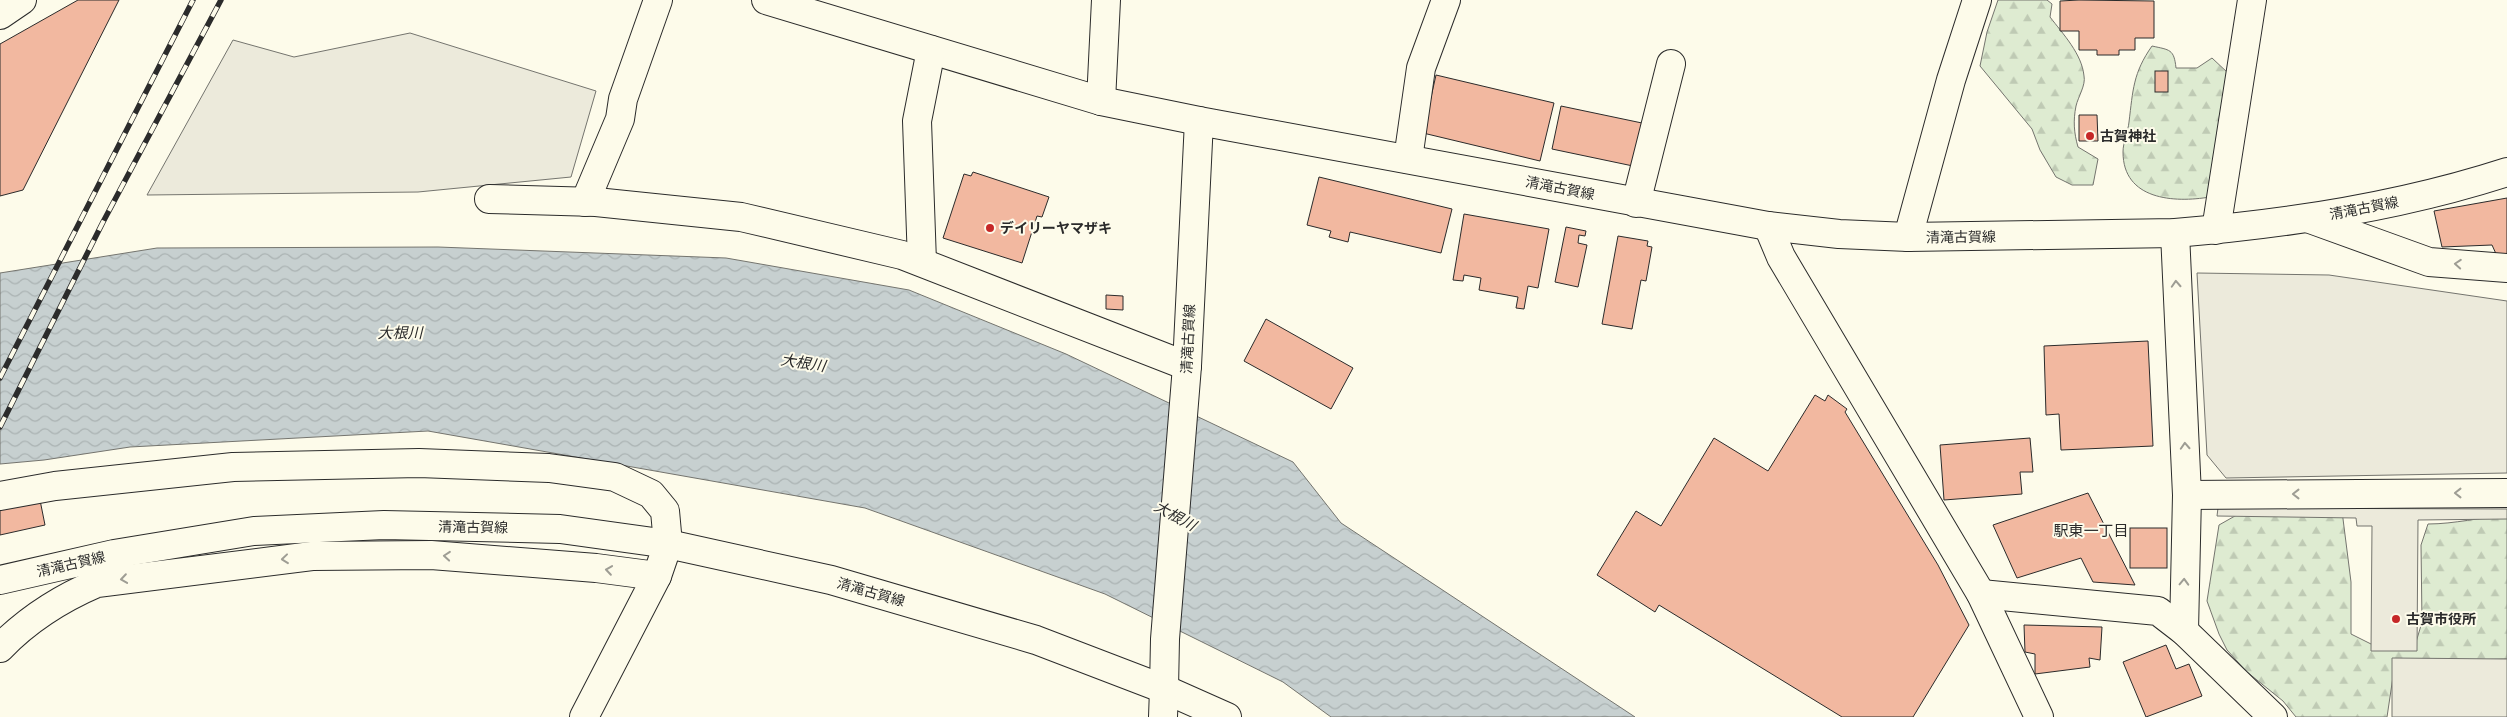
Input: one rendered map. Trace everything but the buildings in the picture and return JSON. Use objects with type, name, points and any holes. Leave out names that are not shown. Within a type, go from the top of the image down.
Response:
[{"type":"street","points":[[0,15],[22,0]]},
{"type":"street","points":[[585,202],[620,119],[623,99],[658,0]]},
{"type":"street","points":[[766,0],[811,6],[931,50],[1101,101],[1199,121]]},
{"type":"street","points":[[1101,101],[1106,0]]},
{"type":"street","points":[[1408,159],[1421,68],[1446,0]]},
{"type":"street","points":[[1908,237],[1951,80],[1977,0]]},
{"type":"street","points":[[2216,230],[2252,0]]},
{"type":"street","points":[[922,262],[917,121],[931,50]]},
{"type":"street","points":[[1636,203],[1671,64]]},
{"type":"street","name":"清滝古賀線","points":[[0,580],[114,554],[273,530],[384,525],[560,529],[668,544],[831,580],[1036,640],[1164,689],[1165,638],[1187,366],[1199,121],[1768,226],[1839,234],[1908,237],[2174,233],[2216,230],[2366,209],[2459,187],[2507,172]]},
{"type":"street","points":[[489,199],[585,202],[741,217],[902,255],[1187,366]]},
{"type":"street","points":[[2310,218],[2429,262],[2507,268]]},
{"type":"street","points":[[1768,226],[1781,256],[1981,594],[2039,717]]},
{"type":"street","points":[[2174,233],[2187,495],[2184,631]]},
{"type":"street","points":[[0,496],[55,486],[234,467],[419,463],[550,468],[615,477],[651,494],[665,511],[668,544],[657,576],[584,717]]},
{"type":"street","points":[[2187,495],[2507,493]]},
{"type":"street","points":[[0,648],[15,632],[71,594],[97,583],[312,556],[431,555],[596,568],[657,576]]},
{"type":"street","points":[[1981,594],[2158,611],[2184,631],[2273,717]]},
{"type":"street","points":[[1163,717],[1164,689],[1227,717]]},
{"type":"green space","points":[[1998,0],[2047,0],[2052,4],[2050,17],[2076,52],[2084,76],[2084,83],[2074,117],[2075,132],[2078,147],[2098,159],[2093,185],[2072,185],[2056,177],[2040,150],[2032,129],[1980,66],[1987,32]]},
{"type":"green space","points":[[2152,46],[2170,51],[2174,57],[2176,68],[2197,68],[2212,58],[2228,73],[2210,197],[2181,199],[2153,195],[2141,189],[2132,180],[2125,168],[2123,148],[2135,82],[2137,73]]},
{"type":"green space","points":[[2316,505],[2342,511],[2351,582],[2351,634],[2381,649],[2414,649],[2422,622],[2421,545],[2428,524],[2507,516],[2507,659],[2466,660],[2394,670],[2387,717],[2296,717],[2283,701],[2247,672],[2227,650],[2207,601],[2219,525],[2242,512]]},
{"type":"shaded area","points":[[410,33],[596,91],[571,177],[418,192],[147,195],[233,40],[294,57]]},
{"type":"shaded area","points":[[2197,273],[2329,275],[2507,301],[2507,473],[2226,478],[2207,455]]},
{"type":"shaded area","points":[[2218,508],[2507,509],[2507,519],[2418,520],[2417,651],[2371,651],[2372,526],[2357,526],[2356,518],[2217,516]]},
{"type":"shaded area","points":[[2392,658],[2507,659],[2507,717],[2392,717]]},
{"type":"water","name":"大根川","points":[[438,247],[726,258],[909,290],[1066,354],[1293,462],[1341,523],[1635,717],[1331,717],[1283,682],[1105,594],[865,508],[428,431],[130,447],[44,460],[0,464],[0,273],[157,248]]},
{"type":"railway","points":[[0,378],[193,0]]},
{"type":"railway","points":[[0,427],[103,222],[221,0]]},
{"type":"place","name":"古賀神社","points":[[2090,136]]},
{"type":"place","name":"デイリーヤマザキ","points":[[990,228]]},
{"type":"place","name":"古賀市役所","points":[[2396,619]]},
{"type":"district","name":"駅東一丁目","points":[[2091,531]]}]
